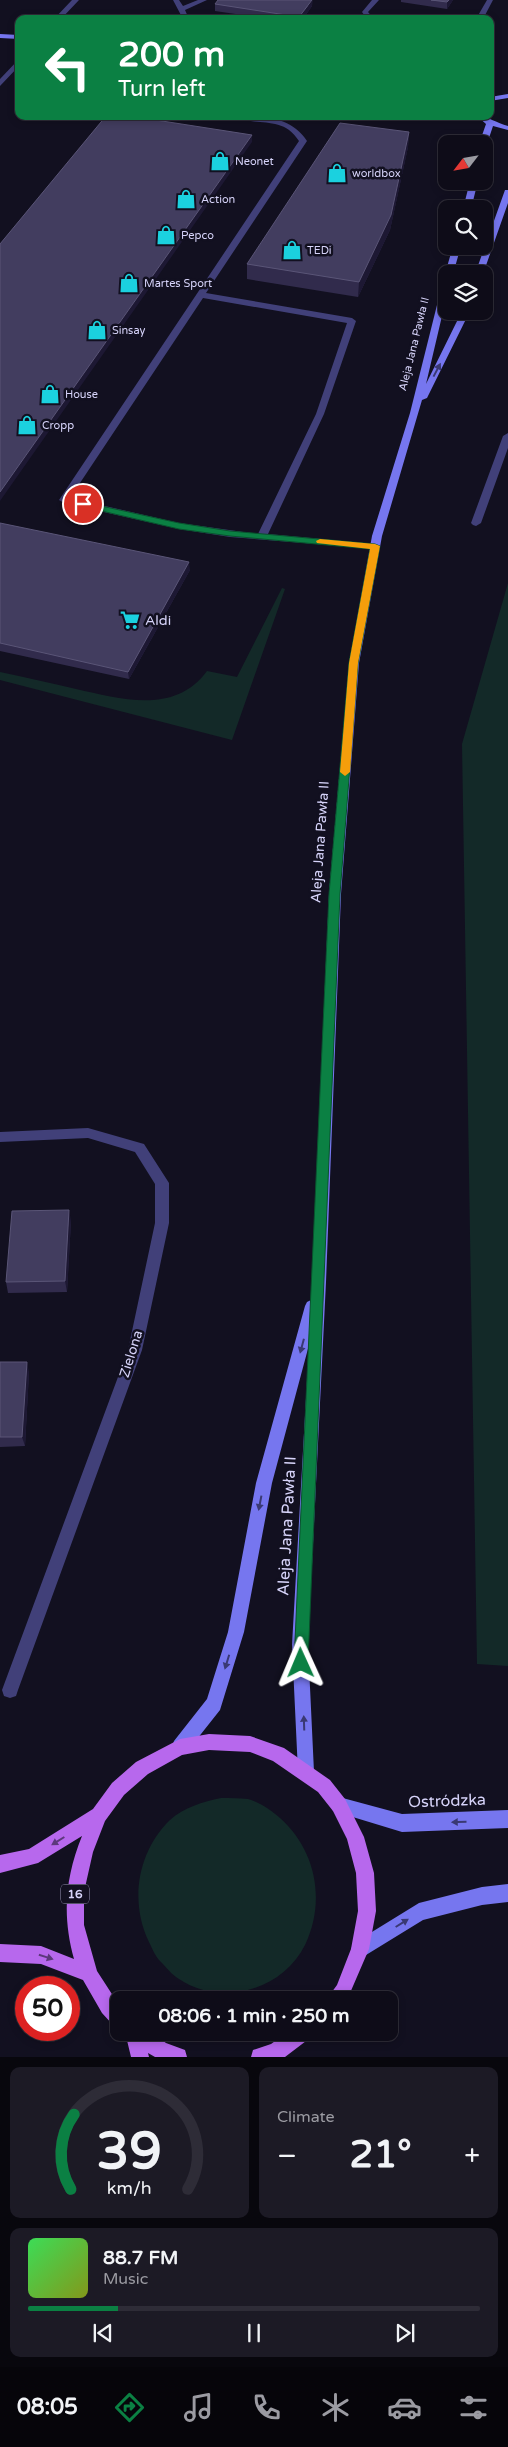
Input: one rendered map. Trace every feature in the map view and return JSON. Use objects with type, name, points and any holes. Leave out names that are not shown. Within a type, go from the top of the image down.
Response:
[{"type":"main road","points":[[0,36],[15,37]]},
{"type":"main road","points":[[494,98],[507,94]]},
{"type":"main road","points":[[486,120],[508,128]]},
{"type":"main road","points":[[487,135],[490,123]]},
{"type":"main road","points":[[482,265],[508,192]]},
{"type":"main road","name":"Aleja Jana Pawła II","points":[[306,1772],[300,1645],[319,1282],[335,894],[354,663],[375,546],[414,413],[438,311]]},
{"type":"main road","name":"Aleja Jana Pawła II","points":[[414,413],[461,320]]},
{"type":"main road","name":"Aleja Jana Pawła II","points":[[180,1747],[214,1704],[236,1632],[264,1483],[319,1282]]},
{"type":"main road","name":"16","points":[[110,2008],[101,1997],[89,1974],[77,1934],[75,1893],[83,1852],[99,1815],[118,1789],[142,1768],[180,1747],[209,1742],[250,1744],[278,1754],[324,1786],[339,1805],[355,1837],[365,1873],[368,1911],[360,1949],[343,1991]]},
{"type":"main road","name":"Ostródzka","points":[[339,1805],[402,1823],[508,1819]]},
{"type":"main road","name":"16","points":[[0,1864],[32,1857],[99,1815]]},
{"type":"main road","points":[[360,1949],[419,1912],[482,1896],[508,1893]]},
{"type":"main road","points":[[0,1953],[42,1955],[89,1974]]},
{"type":"main road","points":[[137,2041],[140,2057]]},
{"type":"main road","points":[[147,2041],[160,2050],[178,2057]]},
{"type":"main road","points":[[270,2055],[291,2041]]},
{"type":"street","points":[[61,15],[76,0]]},
{"type":"street","points":[[176,0],[184,15]]},
{"type":"street","points":[[181,9],[204,0]]},
{"type":"street","points":[[367,15],[365,12],[366,8],[376,0]]},
{"type":"street","points":[[481,15],[490,0]]},
{"type":"street","points":[[0,84],[15,66]]},
{"type":"street","points":[[261,120],[284,124],[294,129],[303,140],[64,500],[179,526],[262,536],[375,546]]},
{"type":"street","points":[[200,295],[352,320],[320,414],[262,536]]},
{"type":"street","points":[[476,523],[503,462],[508,436]]},
{"type":"street","name":"Zielona","points":[[0,1137],[88,1133],[139,1148],[162,1183],[162,1223],[135,1350],[10,1690]]},
{"type":"green space","points":[[508,583],[508,1666],[477,1664],[462,744]]},
{"type":"green space","points":[[282,588],[285,589],[232,740],[0,680],[0,672],[111,697],[146,700],[163,699],[179,694],[194,685],[207,671],[237,677]]},
{"type":"green space","points":[[221,1798],[248,1799],[265,1807],[280,1818],[302,1845],[314,1877],[315,1911],[305,1945],[295,1961],[282,1974],[249,1990],[210,1991],[196,1987],[176,1977],[158,1959],[143,1926],[138,1894],[144,1861],[150,1846],[159,1832],[175,1815],[201,1803]]},
{"type":"building","points":[[218,0],[312,0],[301,15],[286,15],[215,4]]},
{"type":"building","points":[[431,0],[449,0],[447,2]]},
{"type":"building","points":[[103,120],[156,120],[252,135],[0,492],[0,244]]},
{"type":"building","points":[[340,123],[409,132],[391,215],[359,282],[247,264]]},
{"type":"building","points":[[0,523],[189,562],[128,672],[0,643]]},
{"type":"building","points":[[69,1210],[65,1281],[6,1282],[12,1211]]},
{"type":"building","points":[[0,1362],[27,1362],[22,1437],[0,1437]]},
{"type":"slow traffic","points":[[320,541],[375,546],[354,663],[345,772]]},
{"type":"place","name":"Neonet","points":[[220,161]]},
{"type":"place","name":"worldbox","points":[[337,173]]},
{"type":"place","name":"Action","points":[[186,199]]},
{"type":"place","name":"Pepco","points":[[166,235]]},
{"type":"place","name":"TEDi","points":[[292,250]]},
{"type":"place","name":"Martes Sport","points":[[129,283]]},
{"type":"place","name":"Sinsay","points":[[97,330]]},
{"type":"place","name":"House","points":[[50,394]]},
{"type":"place","name":"Cropp","points":[[27,425]]},
{"type":"place","name":"Aldi","points":[[130,620]]},
{"type":"route","points":[[83,504],[179,526],[230,534],[375,546],[354,663],[335,894],[319,1282],[300,1645],[301,1663]]}]
